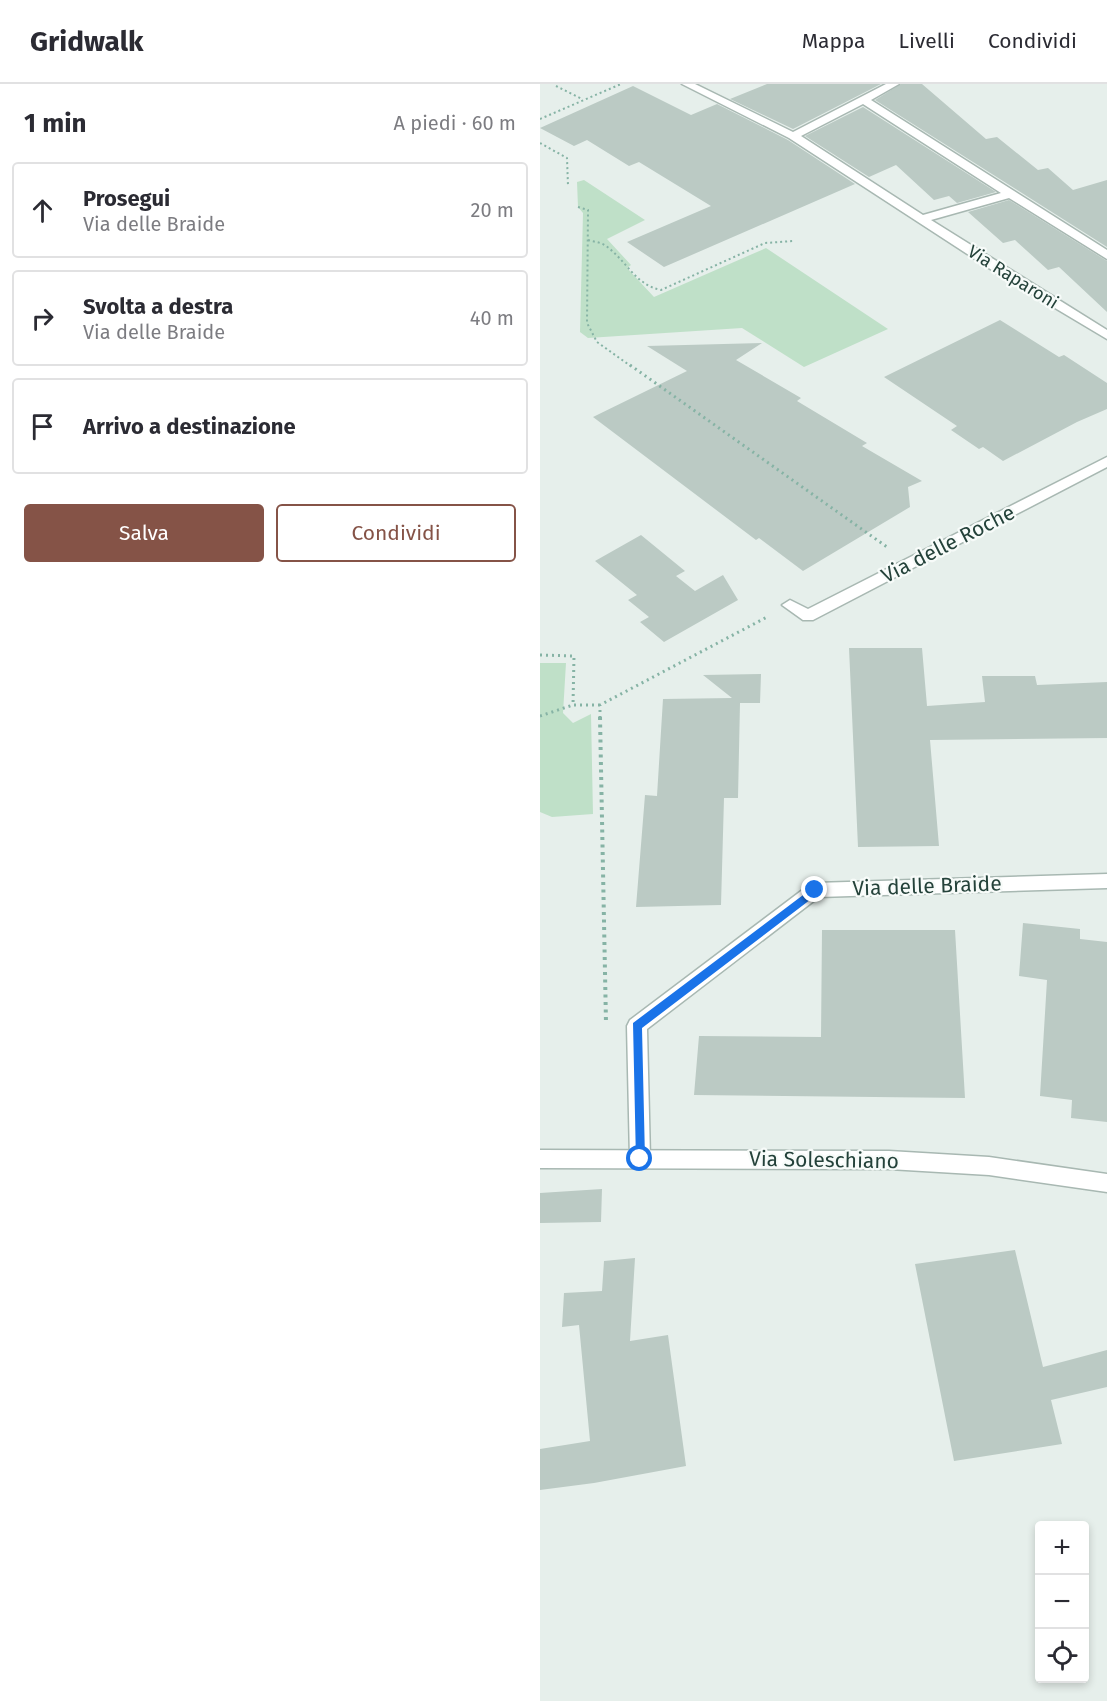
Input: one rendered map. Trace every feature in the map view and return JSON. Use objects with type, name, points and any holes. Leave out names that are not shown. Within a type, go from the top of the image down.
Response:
[{"type":"street","name":"Via Raparoni","points":[[687,84],[793,136],[920,219],[1107,335]]},
{"type":"street","points":[[793,136],[894,84]]},
{"type":"street","points":[[863,100],[1107,255]]},
{"type":"street","points":[[920,219],[1012,193]]},
{"type":"street","name":"Via delle Roche","points":[[790,605],[808,616],[1107,461]]},
{"type":"street","name":"Via delle Braide","points":[[640,1159],[637,1026],[815,890],[1107,881]]},
{"type":"street","name":"Via Soleschiano","points":[[540,1159],[889,1160],[989,1166],[1107,1183]]},
{"type":"path","points":[[540,119],[621,84]]},
{"type":"path","points":[[556,86],[583,100]]},
{"type":"path","points":[[540,143],[567,158],[568,186]]},
{"type":"path","points":[[578,207],[588,210],[587,323],[597,342],[910,563]]},
{"type":"path","points":[[588,240],[605,245],[625,267],[653,290],[661,291],[765,243],[793,241]]},
{"type":"path","points":[[540,716],[573,705],[600,705],[790,605]]},
{"type":"path","points":[[540,656],[574,656],[573,705]]},
{"type":"path","points":[[600,705],[606,1027]]},
{"type":"green space","points":[[584,180],[645,220],[607,239],[631,265],[627,268],[654,297],[766,248],[888,329],[804,367],[742,328],[588,338],[580,332],[583,213],[578,207],[577,182]]},
{"type":"green space","points":[[540,663],[566,663],[563,713],[573,723],[591,714],[593,814],[552,817],[540,812]]},
{"type":"building","points":[[767,84],[881,84],[793,129],[730,99]]},
{"type":"building","points":[[901,84],[922,84],[986,139],[997,137],[1038,170],[1048,168],[1073,190],[1107,180],[1107,247],[875,100]]},
{"type":"building","points":[[633,86],[691,115],[717,104],[788,140],[855,184],[664,267],[627,242],[711,206],[639,162],[629,166],[587,140],[574,146],[540,128]]},
{"type":"building","points":[[863,107],[996,192],[957,203],[949,196],[934,200],[896,165],[869,177],[805,136]]},
{"type":"building","points":[[1009,200],[1107,261],[1107,312],[1059,267],[1048,270],[1015,240],[1003,243],[968,212]]},
{"type":"building","points":[[1000,320],[1059,357],[1064,355],[1107,383],[1107,409],[1003,461],[983,447],[979,449],[951,430],[957,426],[884,377]]},
{"type":"building","points":[[762,343],[736,360],[801,398],[797,401],[867,443],[862,446],[922,481],[908,487],[910,507],[803,571],[759,538],[756,540],[593,417],[687,371],[647,346]]},
{"type":"building","points":[[641,535],[685,571],[676,576],[695,591],[723,575],[738,600],[664,642],[640,622],[649,617],[628,600],[637,595],[595,561]]},
{"type":"building","points":[[849,648],[922,648],[927,706],[985,702],[982,676],[1035,676],[1037,685],[1107,682],[1107,738],[930,740],[939,846],[858,847]]},
{"type":"building","points":[[761,674],[760,703],[740,703],[738,798],[724,798],[721,905],[636,907],[645,795],[657,796],[663,699],[732,698],[703,675]]},
{"type":"building","points":[[1023,923],[1080,929],[1080,939],[1107,942],[1107,1122],[1071,1118],[1072,1100],[1040,1096],[1047,980],[1019,976]]},
{"type":"building","points":[[822,930],[955,930],[965,1098],[694,1095],[699,1036],[821,1037]]},
{"type":"building","points":[[602,1189],[601,1222],[540,1223],[540,1193]]},
{"type":"building","points":[[1015,1250],[1043,1367],[1107,1350],[1107,1387],[1051,1400],[1062,1444],[954,1461],[915,1264]]},
{"type":"building","points":[[635,1258],[630,1341],[668,1335],[686,1466],[594,1483],[540,1490],[540,1449],[590,1441],[579,1325],[562,1327],[564,1293],[602,1291],[604,1261]]},
{"type":"route","points":[[640,1159],[637,1026],[815,890]]}]
